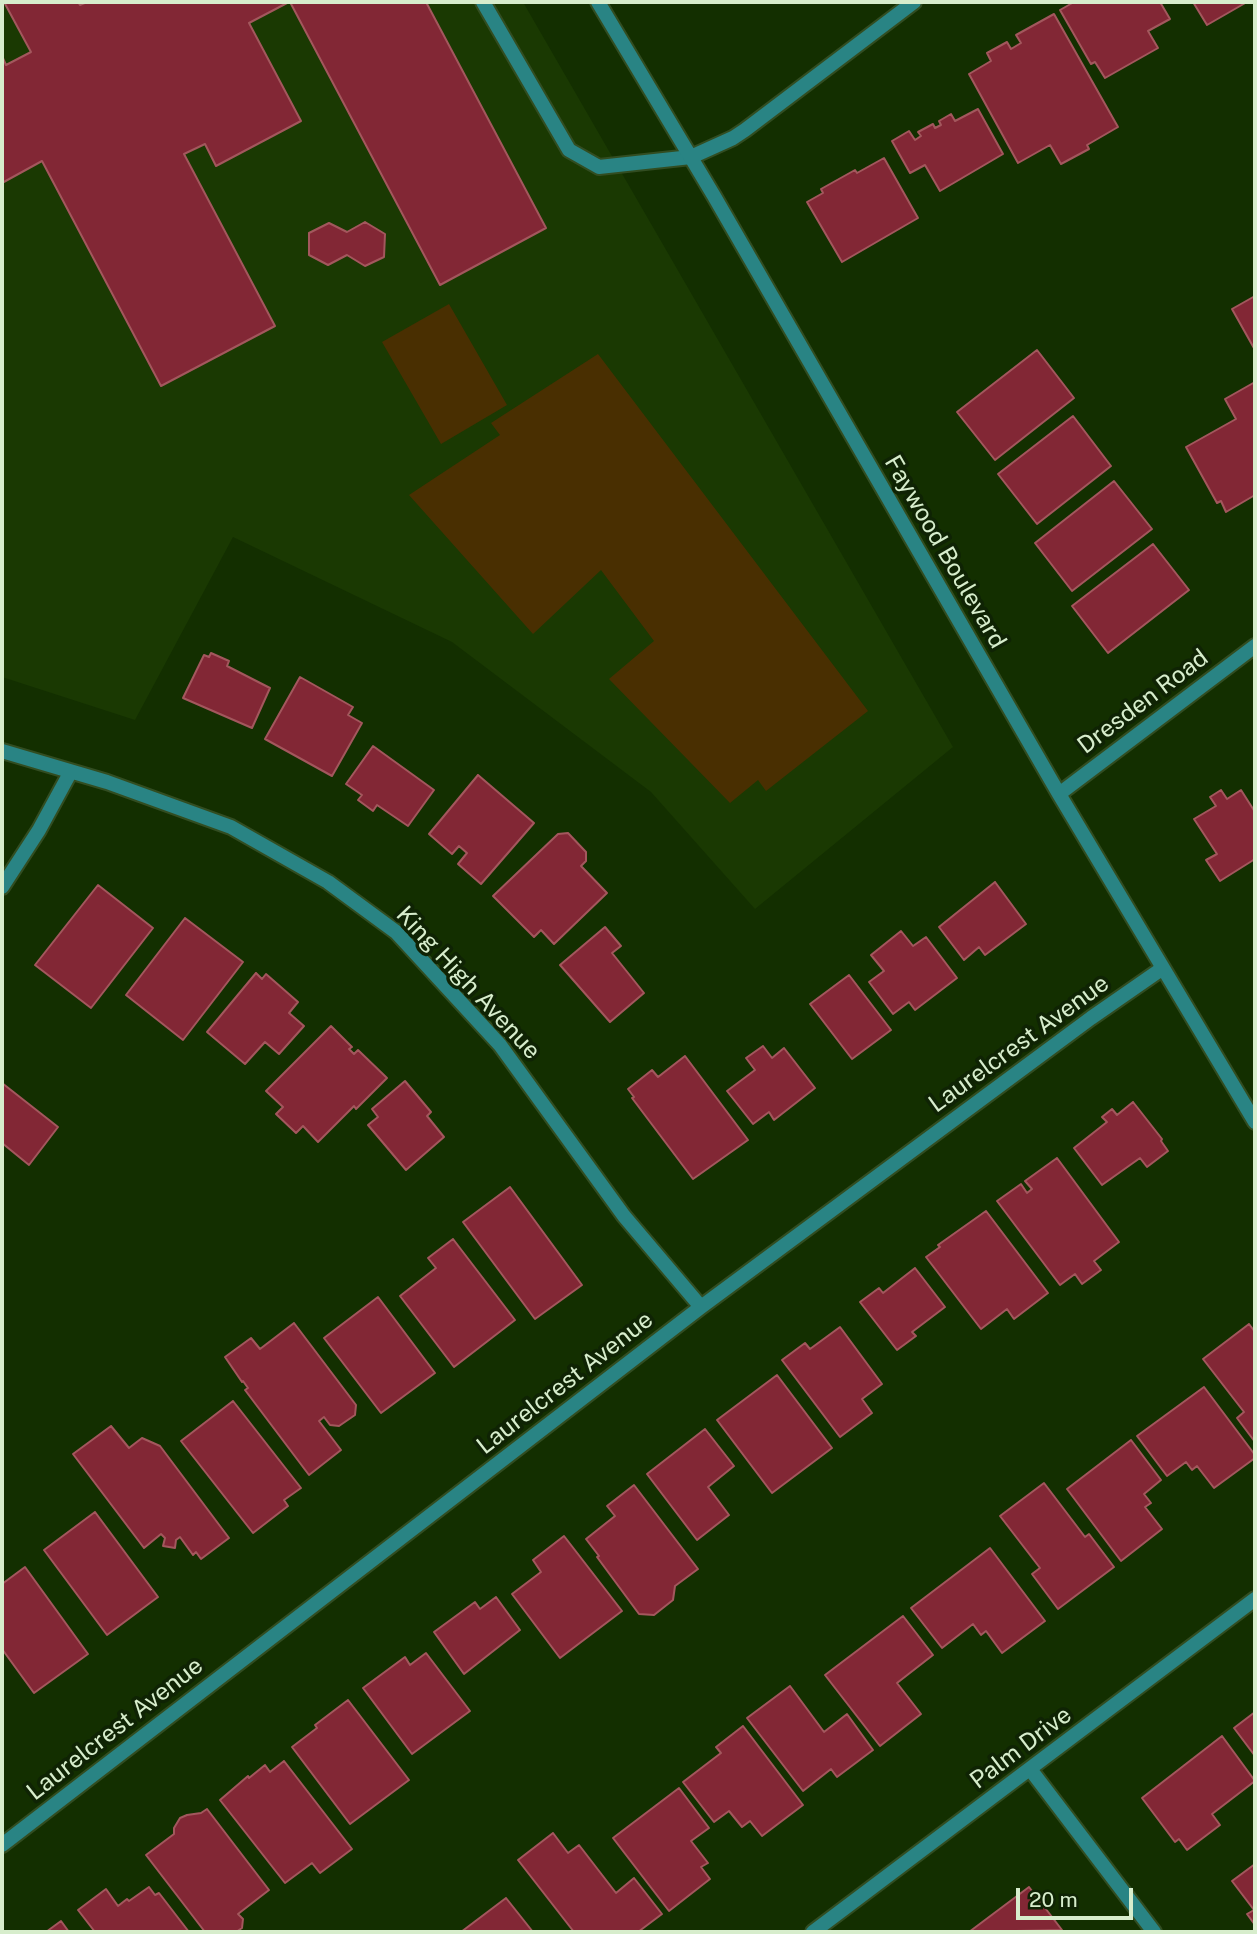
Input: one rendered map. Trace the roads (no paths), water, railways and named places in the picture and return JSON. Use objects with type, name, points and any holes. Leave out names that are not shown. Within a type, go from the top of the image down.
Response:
[{"type":"street","points":[[483,2],[569,149],[598,167],[691,157],[733,138],[914,2]]},
{"type":"street","name":"Faywood Boulevard","points":[[598,2],[691,157],[1059,794],[1255,1122]]},
{"type":"street","name":"Dresden Road","points":[[1059,794],[1255,646]]},
{"type":"street","name":"King High Avenue","points":[[2,751],[107,782],[231,827],[328,882],[396,932],[500,1045],[624,1216],[701,1307]]},
{"type":"street","points":[[2,887],[39,830],[70,773]]},
{"type":"street","name":"Laurelcrest Avenue","points":[[2,1845],[701,1307],[1163,968]]},
{"type":"street","name":"Palm Drive","points":[[813,1932],[1255,1599]]},
{"type":"street","points":[[1030,1769],[1154,1932]]}]
